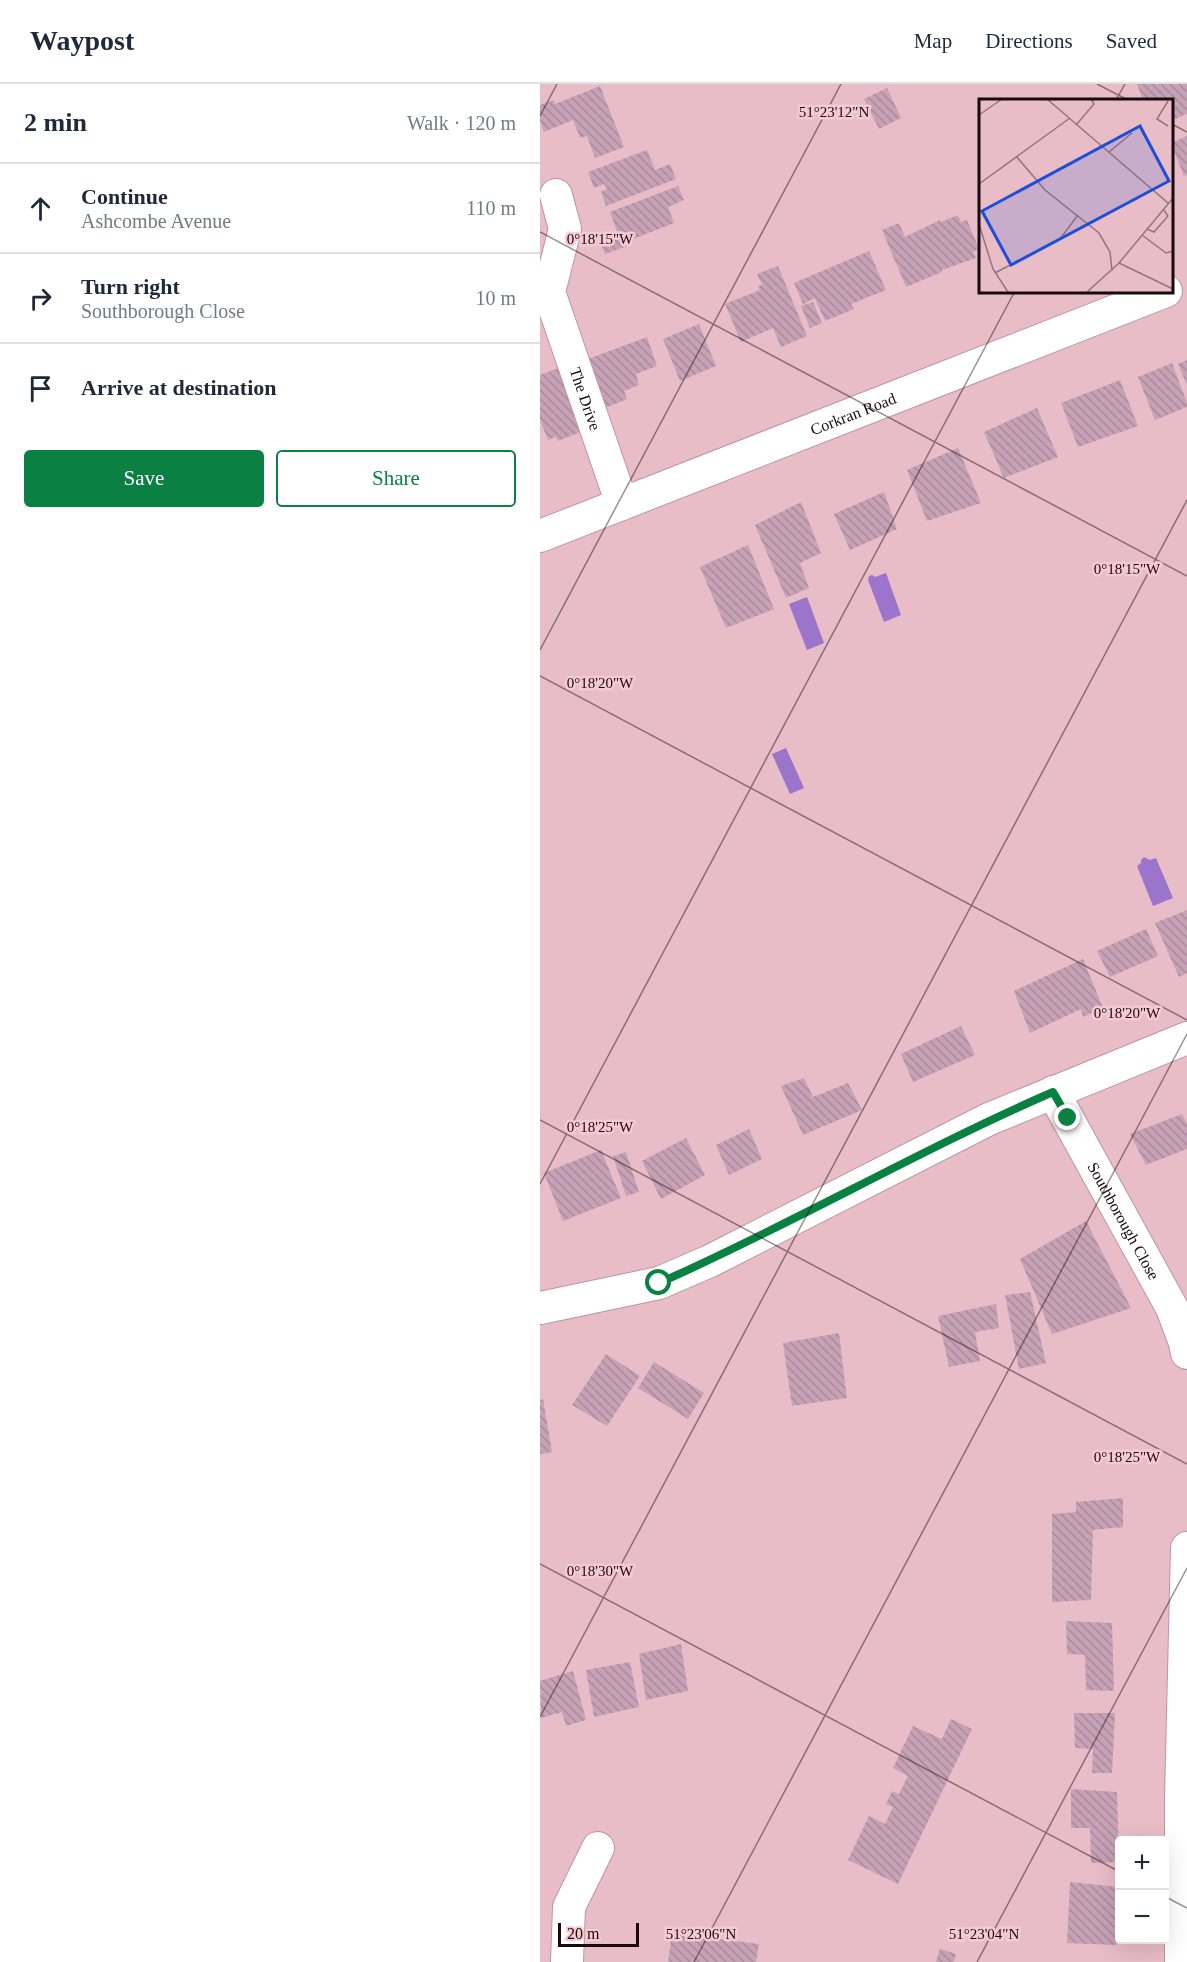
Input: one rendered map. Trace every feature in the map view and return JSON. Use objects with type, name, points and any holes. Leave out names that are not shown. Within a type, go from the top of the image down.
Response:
[{"type":"street","name":"The Drive","points":[[556,195],[565,229],[549,292],[622,504]]},
{"type":"street","name":"Corkran Road","points":[[1172,289],[1187,283]]},
{"type":"street","name":"Corkran Road","points":[[540,536],[1163,292]]},
{"type":"street","points":[[540,1308],[659,1283],[720,1255],[989,1119],[1187,1038]]},
{"type":"street","name":"Southborough Close","points":[[1053,1092],[1172,1308],[1187,1353]]},
{"type":"street","points":[[1181,1962],[1181,1786],[1187,1548]]},
{"type":"street","points":[[567,1962],[569,1907],[598,1848]]},
{"type":"shaded area","points":[[886,573],[901,615],[884,622],[868,580],[869,576],[875,577]]},
{"type":"shaded area","points":[[807,597],[824,643],[807,650],[789,604]]},
{"type":"shaded area","points":[[786,748],[804,788],[790,794],[772,754]]},
{"type":"shaded area","points":[[1144,857],[1150,860],[1156,858],[1173,898],[1153,906],[1137,866]]},
{"type":"building","points":[[1137,84],[1187,84],[1187,114],[1172,120],[1172,99],[1143,99]]},
{"type":"building","points":[[600,86],[624,147],[595,158],[587,136],[580,138],[573,120],[544,132],[540,121],[540,105],[553,100],[555,104]]},
{"type":"building","points":[[887,88],[901,118],[879,129],[864,99]]},
{"type":"building","points":[[1187,136],[1187,175],[1184,176],[1172,143]]},
{"type":"building","points":[[647,150],[655,170],[670,164],[676,179],[606,206],[601,192],[607,189],[604,184],[594,188],[588,172]]},
{"type":"building","points":[[678,186],[684,200],[668,207],[674,223],[628,241],[630,245],[605,254],[599,240],[617,232],[610,212]]},
{"type":"building","points":[[958,215],[961,222],[967,220],[979,249],[973,252],[976,258],[942,270],[942,272],[906,287],[882,230],[899,223],[905,237],[940,220],[941,222]]},
{"type":"building","points":[[869,251],[886,290],[851,304],[854,309],[825,321],[815,298],[803,304],[794,283]]},
{"type":"building","points":[[778,266],[807,336],[781,347],[773,328],[741,342],[725,304],[760,290],[758,286],[762,285],[757,274]]},
{"type":"building","points":[[813,302],[822,323],[810,328],[801,306]]},
{"type":"building","points":[[699,324],[716,366],[680,381],[663,339]]},
{"type":"building","points":[[647,337],[657,366],[636,374],[639,385],[624,391],[627,399],[605,408],[588,359]]},
{"type":"building","points":[[1187,360],[1187,385],[1178,364]]},
{"type":"building","points":[[1172,363],[1187,407],[1155,420],[1138,377]]},
{"type":"building","points":[[566,365],[590,428],[558,441],[556,437],[548,440],[540,420],[540,375]]},
{"type":"building","points":[[1120,380],[1138,426],[1078,447],[1061,403]]},
{"type":"building","points":[[1037,408],[1058,457],[1004,478],[984,432]]},
{"type":"building","points":[[958,448],[981,503],[927,521],[907,470]]},
{"type":"building","points":[[884,492],[897,529],[850,550],[834,514]]},
{"type":"building","points":[[801,502],[821,553],[800,563],[809,588],[786,598],[755,525]]},
{"type":"building","points":[[748,545],[774,609],[726,628],[700,567]]},
{"type":"building","points":[[1187,910],[1187,973],[1179,977],[1155,923]]},
{"type":"building","points":[[1146,929],[1158,956],[1110,977],[1097,951]]},
{"type":"building","points":[[1083,959],[1103,1008],[1083,1017],[1081,1009],[1030,1033],[1014,991]]},
{"type":"building","points":[[961,1026],[975,1055],[913,1082],[901,1054]]},
{"type":"building","points":[[804,1078],[813,1097],[848,1083],[862,1110],[803,1135],[781,1086]]},
{"type":"building","points":[[1182,1114],[1187,1124],[1187,1149],[1146,1165],[1130,1134]]},
{"type":"building","points":[[749,1129],[762,1159],[729,1175],[716,1145]]},
{"type":"building","points":[[686,1138],[705,1175],[661,1199],[642,1161]]},
{"type":"building","points":[[601,1150],[621,1198],[563,1221],[544,1173]]},
{"type":"building","points":[[626,1152],[639,1192],[626,1196],[613,1156]]},
{"type":"building","points":[[1086,1221],[1131,1308],[1052,1334],[1020,1259]]},
{"type":"building","points":[[1030,1292],[1046,1363],[1019,1369],[1005,1295]]},
{"type":"building","points":[[996,1304],[999,1328],[975,1332],[980,1361],[949,1367],[938,1316]]},
{"type":"building","points":[[839,1333],[847,1398],[792,1406],[783,1343]]},
{"type":"building","points":[[606,1354],[640,1376],[607,1426],[572,1405]]},
{"type":"building","points":[[654,1362],[704,1393],[688,1419],[638,1388]]},
{"type":"building","points":[[543,1399],[552,1452],[540,1454],[540,1400]]},
{"type":"building","points":[[1123,1498],[1123,1527],[1093,1530],[1091,1600],[1052,1602],[1052,1514],[1076,1512],[1076,1502]]},
{"type":"building","points":[[1066,1621],[1112,1623],[1114,1691],[1086,1690],[1085,1655],[1067,1654]]},
{"type":"building","points":[[681,1644],[688,1691],[646,1700],[639,1654]]},
{"type":"building","points":[[630,1662],[639,1707],[594,1717],[586,1670]]},
{"type":"building","points":[[573,1671],[586,1720],[566,1726],[562,1712],[541,1718],[540,1681]]},
{"type":"building","points":[[1074,1713],[1115,1713],[1112,1773],[1092,1773],[1093,1749],[1075,1748]]},
{"type":"building","points":[[951,1719],[972,1729],[898,1884],[848,1860],[869,1816],[885,1824],[893,1807],[886,1804],[892,1791],[899,1794],[908,1776],[893,1768],[913,1726],[942,1739]]},
{"type":"building","points":[[1071,1789],[1117,1792],[1118,1836],[1115,1836],[1115,1862],[1091,1863],[1090,1828],[1071,1828]]},
{"type":"building","points":[[1070,1882],[1115,1887],[1116,1945],[1067,1943]]},
{"type":"building","points":[[672,1933],[759,1944],[756,1962],[668,1962]]},
{"type":"building","points":[[940,1949],[956,1954],[954,1962],[936,1962]]},
{"type":"route","points":[[659,1283],[710,1260],[989,1119],[1053,1092],[1068,1118]]}]
